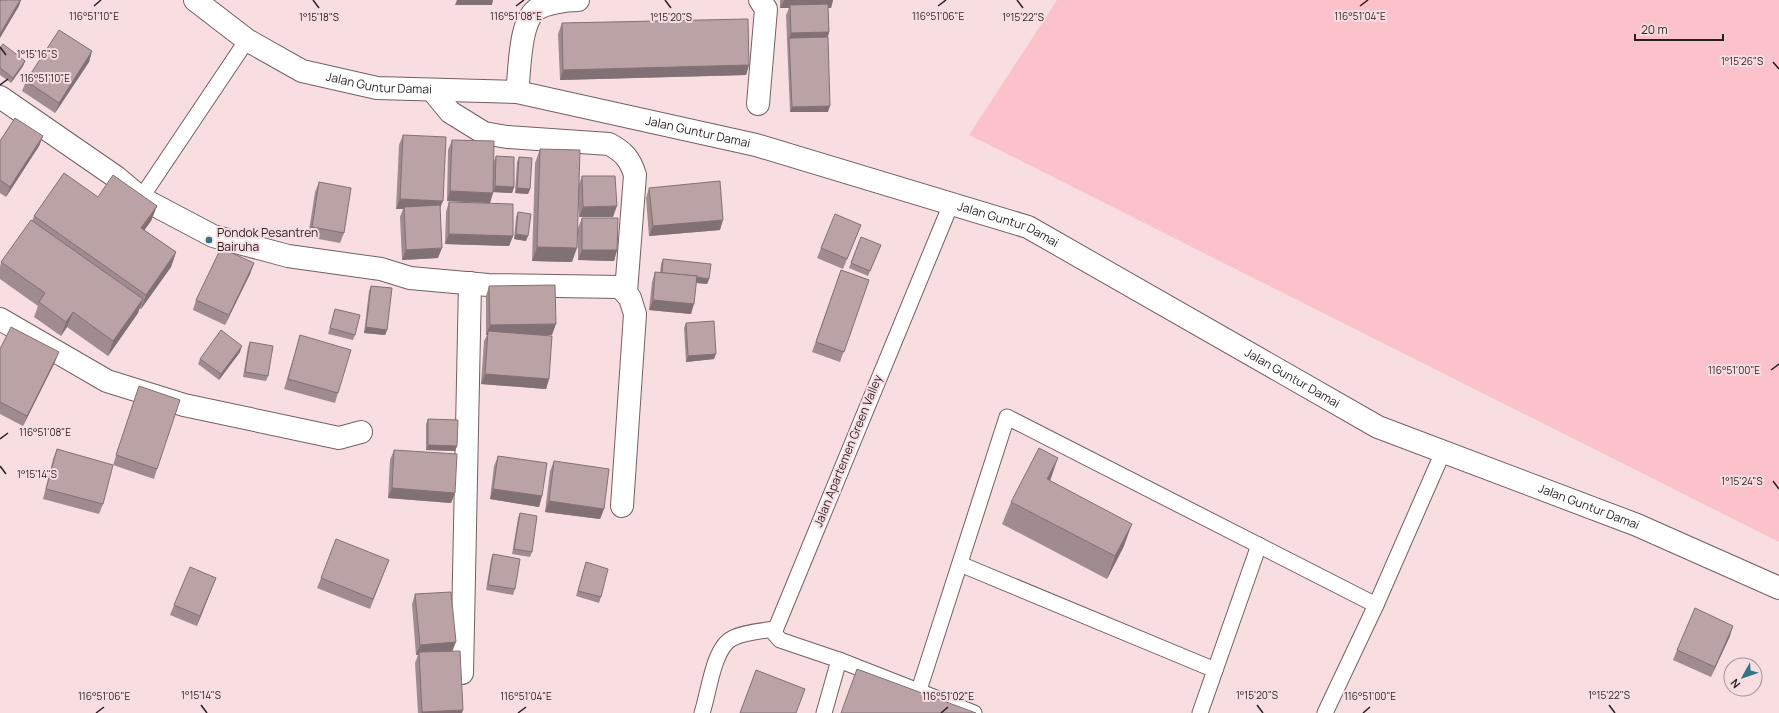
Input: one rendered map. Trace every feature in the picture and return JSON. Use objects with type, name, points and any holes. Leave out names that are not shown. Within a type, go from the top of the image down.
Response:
[{"type":"street","name":"Jalan Guntur Damai","points":[[195,0],[247,40],[302,71],[377,88],[517,92],[756,144],[1028,227],[1378,427],[1638,525],[1779,588]]},
{"type":"street","points":[[517,92],[526,23],[536,9],[556,3],[578,0]]},
{"type":"street","points":[[758,104],[766,9],[760,0]]},
{"type":"street","points":[[432,90],[450,112],[484,133],[507,138],[609,144],[623,152],[632,163],[635,175],[626,292]]},
{"type":"street","points":[[0,98],[109,172],[142,198],[213,236],[288,256],[381,269],[410,278],[488,285],[620,287],[626,292],[634,306],[636,314],[622,506]]},
{"type":"street","points":[[462,673],[470,283]]},
{"type":"street","points":[[0,319],[107,381],[142,392],[184,405],[339,438],[361,432]]},
{"type":"lane","points":[[142,198],[247,40]]},
{"type":"lane","name":"Jalan Apartemen Green Valley","points":[[775,629],[951,204]]},
{"type":"lane","points":[[919,690],[1007,417],[1376,605]]},
{"type":"lane","points":[[1325,713],[1376,605],[1443,452]]},
{"type":"lane","points":[[1200,713],[1260,545]]},
{"type":"lane","points":[[960,564],[1215,670]]},
{"type":"lane","points":[[702,713],[715,663],[723,645],[731,638],[741,634],[775,629],[776,637],[780,640],[919,690],[974,713]]},
{"type":"lane","points":[[824,713],[839,660]]},
{"type":"shaded area","points":[[1057,0],[1779,0],[1779,542],[969,135]]},
{"type":"building","points":[[0,0],[20,0],[0,34]]},
{"type":"building","points":[[828,4],[829,32],[791,33],[790,5]]},
{"type":"building","points":[[748,19],[749,65],[563,70],[562,23]]},
{"type":"building","points":[[59,30],[92,51],[59,103],[26,81]]},
{"type":"building","points":[[828,37],[830,106],[792,107],[789,38]]},
{"type":"building","points":[[3,44],[25,61],[13,78],[0,68],[0,48]]},
{"type":"building","points":[[15,118],[43,136],[10,187],[0,180],[0,141]]},
{"type":"building","points":[[403,135],[446,137],[443,201],[400,199]]},
{"type":"building","points":[[452,140],[494,141],[493,193],[450,191]]},
{"type":"building","points":[[540,149],[580,150],[577,248],[537,247]]},
{"type":"building","points":[[496,156],[514,157],[514,187],[495,186]]},
{"type":"building","points":[[519,157],[532,158],[530,189],[517,188]]},
{"type":"building","points":[[64,173],[98,197],[113,175],[157,206],[141,228],[176,252],[146,295],[34,216]]},
{"type":"building","points":[[582,176],[615,176],[617,206],[583,207]]},
{"type":"building","points":[[720,181],[723,220],[653,226],[649,188]]},
{"type":"building","points":[[319,182],[351,188],[344,233],[312,227]]},
{"type":"building","points":[[449,202],[513,204],[513,236],[449,234]]},
{"type":"building","points":[[440,205],[442,248],[406,250],[404,207]]},
{"type":"building","points":[[518,212],[531,214],[528,236],[516,234]]},
{"type":"building","points":[[835,214],[861,225],[847,259],[821,248]]},
{"type":"building","points":[[582,218],[618,218],[617,250],[582,250]]},
{"type":"building","points":[[31,220],[143,299],[113,341],[73,312],[66,322],[39,302],[45,293],[1,262]]},
{"type":"building","points":[[861,237],[881,245],[870,271],[851,263]]},
{"type":"building","points":[[221,248],[254,263],[229,315],[196,300]]},
{"type":"building","points":[[663,259],[711,264],[709,279],[697,276],[662,273]]},
{"type":"building","points":[[841,270],[869,280],[844,352],[816,342]]},
{"type":"building","points":[[655,272],[697,276],[694,304],[653,300]]},
{"type":"building","points":[[555,285],[556,324],[490,325],[489,286]]},
{"type":"building","points":[[371,286],[392,288],[387,330],[366,327]]},
{"type":"building","points":[[335,309],[360,315],[355,335],[330,328]]},
{"type":"building","points":[[714,321],[716,354],[688,356],[686,323]]},
{"type":"building","points":[[11,327],[59,352],[27,416],[0,402],[0,349]]},
{"type":"building","points":[[221,330],[242,346],[221,374],[200,359]]},
{"type":"building","points":[[488,331],[552,336],[549,379],[485,374]]},
{"type":"building","points":[[300,335],[351,350],[338,393],[288,379]]},
{"type":"building","points":[[250,342],[273,346],[268,376],[245,372]]},
{"type":"building","points":[[139,386],[180,400],[157,469],[116,455]]},
{"type":"building","points":[[428,419],[458,420],[457,446],[428,445]]},
{"type":"building","points":[[1039,448],[1058,458],[1047,479],[1132,524],[1115,556],[1011,502]]},
{"type":"building","points":[[57,449],[113,465],[103,504],[46,489]]},
{"type":"building","points":[[394,450],[457,454],[455,493],[392,488]]},
{"type":"building","points":[[498,456],[547,463],[542,496],[493,489]]},
{"type":"building","points":[[554,461],[609,469],[604,509],[549,501]]},
{"type":"building","points":[[520,513],[537,516],[532,552],[514,549]]},
{"type":"building","points":[[336,539],[389,560],[373,599],[321,578]]},
{"type":"building","points":[[493,554],[520,559],[515,589],[488,585]]},
{"type":"building","points":[[586,562],[608,569],[601,597],[578,591]]},
{"type":"building","points":[[190,567],[216,578],[200,616],[174,605]]},
{"type":"building","points":[[451,592],[456,642],[420,645],[415,594]]},
{"type":"building","points":[[1695,608],[1733,626],[1715,667],[1677,650]]},
{"type":"building","points":[[460,651],[463,710],[422,712],[419,652]]},
{"type":"building","points":[[857,669],[976,713],[841,713]]},
{"type":"building","points":[[756,670],[805,689],[796,713],[740,713]]},
{"type":"place","name":"Pondok Pesantren Bairuha","points":[[209,240]]}]
